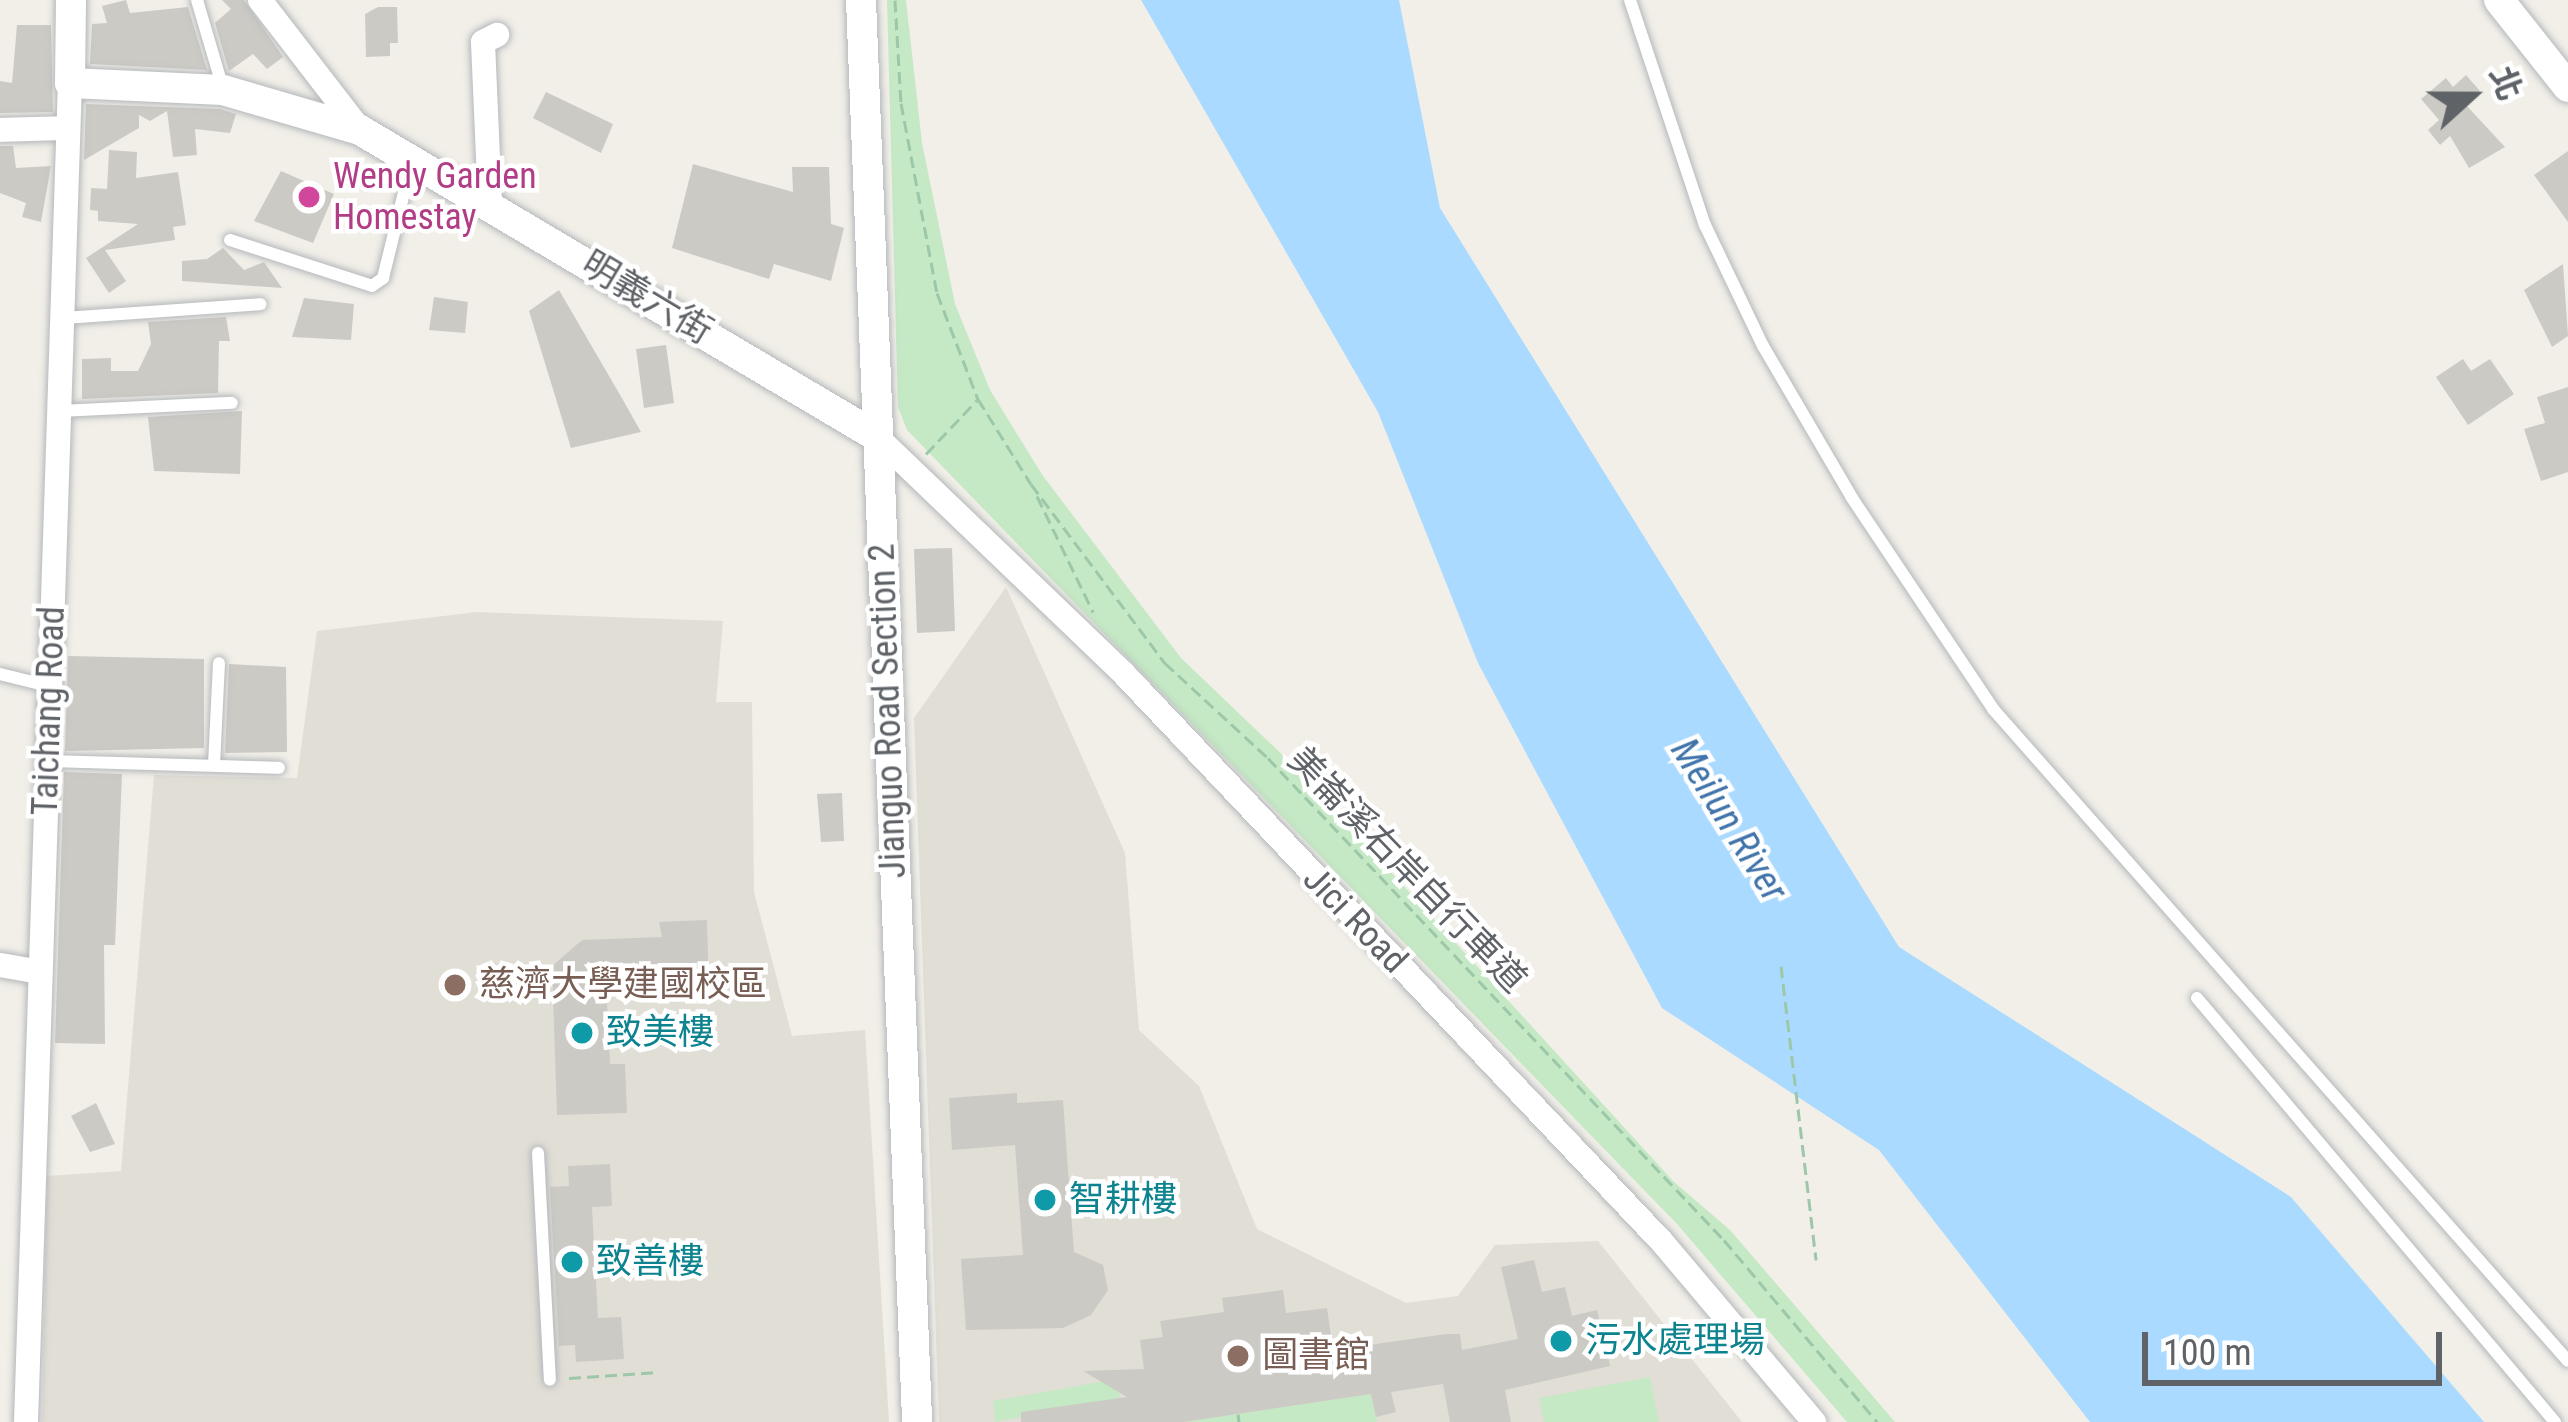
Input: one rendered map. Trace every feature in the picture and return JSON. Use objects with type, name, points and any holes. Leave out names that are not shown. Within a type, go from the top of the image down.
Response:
[{"type":"street","name":"Taichang Road","points":[[26,1422],[70,0]]},
{"type":"street","points":[[260,0],[360,130]]},
{"type":"street","name":"Jianguo Road Section 2","points":[[861,0],[917,1422]]},
{"type":"street","points":[[2498,0],[2568,87]]},
{"type":"street","points":[[490,203],[483,42],[497,35]]},
{"type":"street","name":"明義六街","points":[[70,83],[223,89],[360,130],[877,436]]},
{"type":"street","points":[[0,130],[68,128]]},
{"type":"street","name":"Jici Road","points":[[877,436],[1094,646],[1662,1242],[1814,1422]]},
{"type":"street","points":[[0,965],[40,972]]},
{"type":"lane","points":[[197,0],[223,89]]},
{"type":"lane","points":[[1630,0],[1705,225],[1762,346],[1852,498],[1994,709],[2568,1361]]},
{"type":"lane","points":[[230,240],[372,286],[383,278],[412,159]]},
{"type":"lane","points":[[62,318],[261,304]]},
{"type":"lane","points":[[59,411],[232,404]]},
{"type":"lane","points":[[214,765],[219,663]]},
{"type":"lane","points":[[0,674],[49,686]]},
{"type":"lane","points":[[46,761],[280,768]]},
{"type":"lane","points":[[2198,998],[2554,1422]]},
{"type":"lane","points":[[538,1153],[550,1380]]},
{"type":"path","points":[[895,0],[901,104],[922,236],[955,351],[978,399],[1031,484],[1105,635],[1094,646]]},
{"type":"path","points":[[911,470],[978,399]]},
{"type":"path","name":"美崙溪右岸自行車道","points":[[1031,484],[1166,663],[1268,758],[1724,1240],[1877,1422]]},
{"type":"path","points":[[1781,966],[1816,1260]]},
{"type":"path","points":[[550,1380],[659,1372]]},
{"type":"path","points":[[1238,1414],[1239,1422]]},
{"type":"shaded area","points":[[1006,587],[1125,853],[1139,1030],[1199,1086],[1257,1229],[1406,1303],[1458,1296],[1495,1245],[1598,1241],[1742,1422],[939,1422],[914,718]]},
{"type":"shaded area","name":"慈濟大學建國校區","points":[[477,612],[723,621],[716,702],[752,702],[754,892],[792,1036],[865,1030],[889,1422],[42,1422],[47,1176],[121,1171],[154,775],[297,778],[317,631]]},
{"type":"green space","points":[[887,0],[906,0],[922,143],[955,304],[990,390],[1043,476],[1181,658],[1294,766],[1674,1182],[1730,1230],[1895,1422],[1847,1422],[1677,1224],[907,430],[898,407]]},
{"type":"green space","points":[[1650,1377],[1659,1422],[1544,1422],[1539,1398]]},
{"type":"green space","points":[[1116,1381],[1120,1398],[995,1422],[993,1401]]},
{"type":"green space","points":[[1371,1394],[1377,1422],[1184,1422]]},
{"type":"water","name":"Meilun River","points":[[1141,0],[1399,0],[1440,208],[1899,947],[2291,1197],[2484,1422],[2090,1422],[1879,1150],[1662,1008],[1478,663],[1378,412]]},
{"type":"building","points":[[126,0],[130,13],[188,7],[207,70],[90,64],[92,24],[107,23],[102,6]]},
{"type":"building","points":[[222,0],[244,0],[283,57],[267,69],[253,54],[229,71],[215,23],[231,9]]},
{"type":"building","points":[[378,7],[397,7],[398,43],[390,43],[390,56],[366,57],[365,14]]},
{"type":"building","points":[[17,25],[51,25],[53,112],[0,113],[0,81],[12,83]]},
{"type":"building","points":[[2466,75],[2480,91],[2465,104],[2505,147],[2469,168],[2450,136],[2440,145],[2428,130],[2439,120],[2421,99],[2446,78],[2453,87]]},
{"type":"building","points":[[546,92],[613,124],[601,153],[533,118]]},
{"type":"building","points":[[86,104],[220,109],[236,114],[230,133],[195,129],[197,155],[173,157],[167,111],[150,121],[139,115],[139,128],[84,160]]},
{"type":"building","points":[[0,146],[13,146],[16,168],[51,166],[41,222],[22,217],[26,203],[0,193]]},
{"type":"building","points":[[109,150],[137,152],[136,178],[178,172],[186,225],[173,227],[175,240],[105,250],[126,281],[109,293],[86,258],[138,224],[98,221],[98,211],[90,210],[91,188],[107,189]]},
{"type":"building","points":[[2568,151],[2568,222],[2534,175]]},
{"type":"building","points":[[693,164],[793,192],[792,167],[829,167],[831,224],[844,228],[831,281],[774,264],[769,279],[672,248]]},
{"type":"building","points":[[281,171],[334,194],[313,243],[254,221]]},
{"type":"building","points":[[223,248],[244,270],[264,262],[282,288],[182,281],[182,261],[207,259]]},
{"type":"building","points":[[2563,264],[2568,336],[2552,347],[2524,290]]},
{"type":"building","points":[[559,290],[641,432],[571,448],[529,311]]},
{"type":"building","points":[[434,297],[468,302],[465,333],[429,330]]},
{"type":"building","points":[[304,298],[354,304],[351,340],[292,337]]},
{"type":"building","points":[[226,317],[230,341],[219,341],[218,393],[82,399],[82,359],[111,358],[111,371],[138,371],[151,344],[148,322]]},
{"type":"building","points":[[666,345],[674,403],[644,408],[636,349]]},
{"type":"building","points":[[2463,359],[2471,371],[2490,359],[2514,394],[2468,425],[2436,377]]},
{"type":"building","points":[[2568,387],[2568,472],[2541,481],[2524,429],[2545,423],[2537,397]]},
{"type":"building","points":[[242,411],[240,474],[154,471],[148,417]]},
{"type":"building","points":[[952,548],[955,631],[917,633],[914,549]]},
{"type":"building","points":[[68,656],[204,659],[204,748],[65,751]]},
{"type":"building","points":[[229,664],[286,667],[287,752],[225,753]]},
{"type":"building","points":[[64,772],[122,774],[115,945],[104,945],[105,1044],[55,1043]]},
{"type":"building","points":[[842,793],[844,841],[821,842],[817,794]]},
{"type":"building","name":"致美樓","points":[[707,920],[709,994],[667,995],[667,978],[617,979],[607,1003],[610,1064],[625,1064],[627,1113],[557,1115],[552,966],[582,940],[662,937],[659,922]]},
{"type":"building","name":"智耕樓","points":[[1017,1093],[1017,1103],[1063,1100],[1074,1252],[1103,1265],[1108,1290],[1091,1315],[1063,1328],[966,1330],[961,1259],[1023,1255],[1015,1145],[952,1150],[949,1098]]},
{"type":"building","points":[[96,1103],[115,1144],[90,1152],[71,1116]]},
{"type":"building","name":"致善樓","points":[[610,1164],[612,1206],[592,1207],[598,1318],[621,1317],[624,1359],[576,1362],[575,1345],[559,1346],[550,1187],[569,1186],[568,1166]]},
{"type":"building","points":[[1534,1260],[1542,1292],[1565,1287],[1572,1316],[1597,1310],[1610,1366],[1505,1390],[1511,1422],[1450,1422],[1443,1384],[1391,1392],[1396,1412],[1376,1417],[1371,1394],[1184,1422],[1021,1422],[1021,1412],[1127,1397],[1083,1371],[1144,1369],[1140,1340],[1163,1337],[1160,1321],[1224,1312],[1222,1298],[1283,1290],[1286,1313],[1327,1308],[1333,1350],[1446,1334],[1460,1334],[1462,1350],[1518,1339],[1501,1267]]},
{"type":"place","name":"Wendy Garden Homestay","points":[[309,197]]},
{"type":"place","name":"慈濟大學建國校區","points":[[455,985]]},
{"type":"place","name":"致美樓","points":[[582,1033]]},
{"type":"place","name":"智耕樓","points":[[1045,1200]]},
{"type":"place","name":"致善樓","points":[[572,1262]]},
{"type":"place","name":"污水處理場","points":[[1561,1341]]},
{"type":"place","name":"圖書館","points":[[1238,1356]]}]
